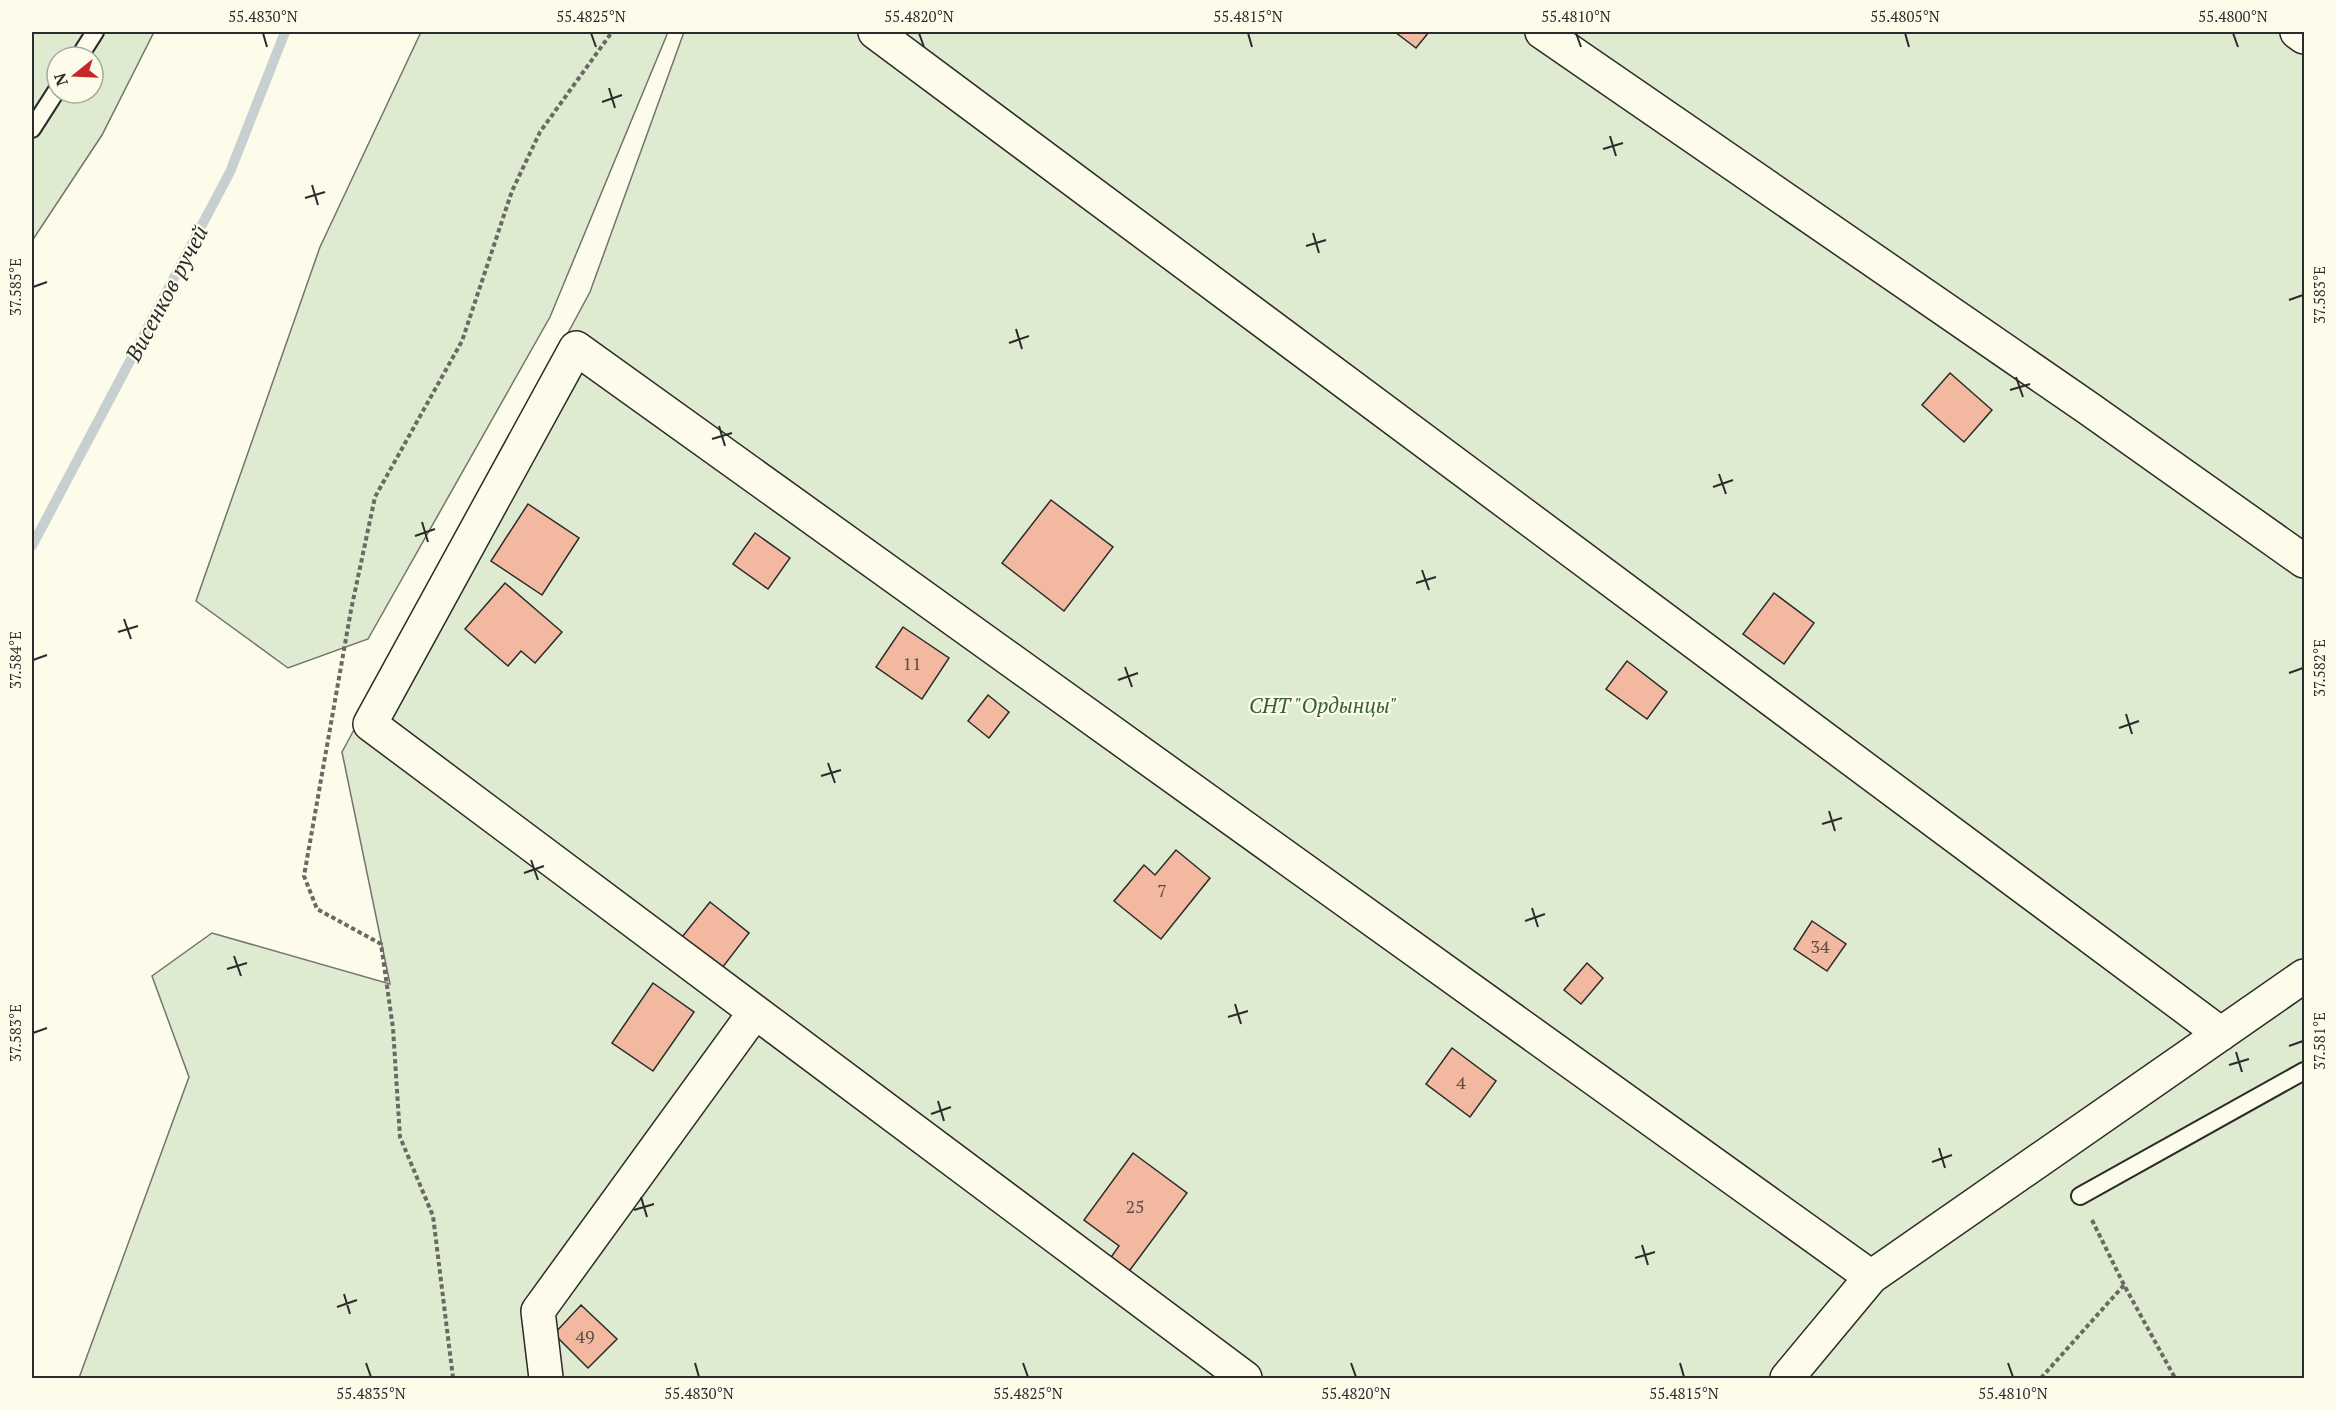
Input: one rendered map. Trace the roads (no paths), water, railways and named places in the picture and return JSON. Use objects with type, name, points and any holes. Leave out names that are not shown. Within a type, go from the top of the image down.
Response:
[{"type":"street","points":[[875,32],[2221,1034]]},
{"type":"street","points":[[1542,32],[2088,408],[2304,561]]},
{"type":"street","points":[[2297,32],[2304,37]]},
{"type":"street","points":[[1245,1378],[369,724],[576,348],[1871,1277]]},
{"type":"street","points":[[1787,1378],[1871,1277],[2304,976]]},
{"type":"street","points":[[546,1378],[538,1311],[755,1012]]},
{"type":"lane","points":[[87,45],[95,32]]},
{"type":"lane","points":[[32,129],[47,105]]},
{"type":"lane","points":[[2080,1196],[2304,1071]]},
{"type":"waterway","name":"Висенков ручей","points":[[32,546],[230,172],[285,32]]},
{"type":"park label","name":"СНТ \"Ордынцы\"","points":[[1323,705]]}]
